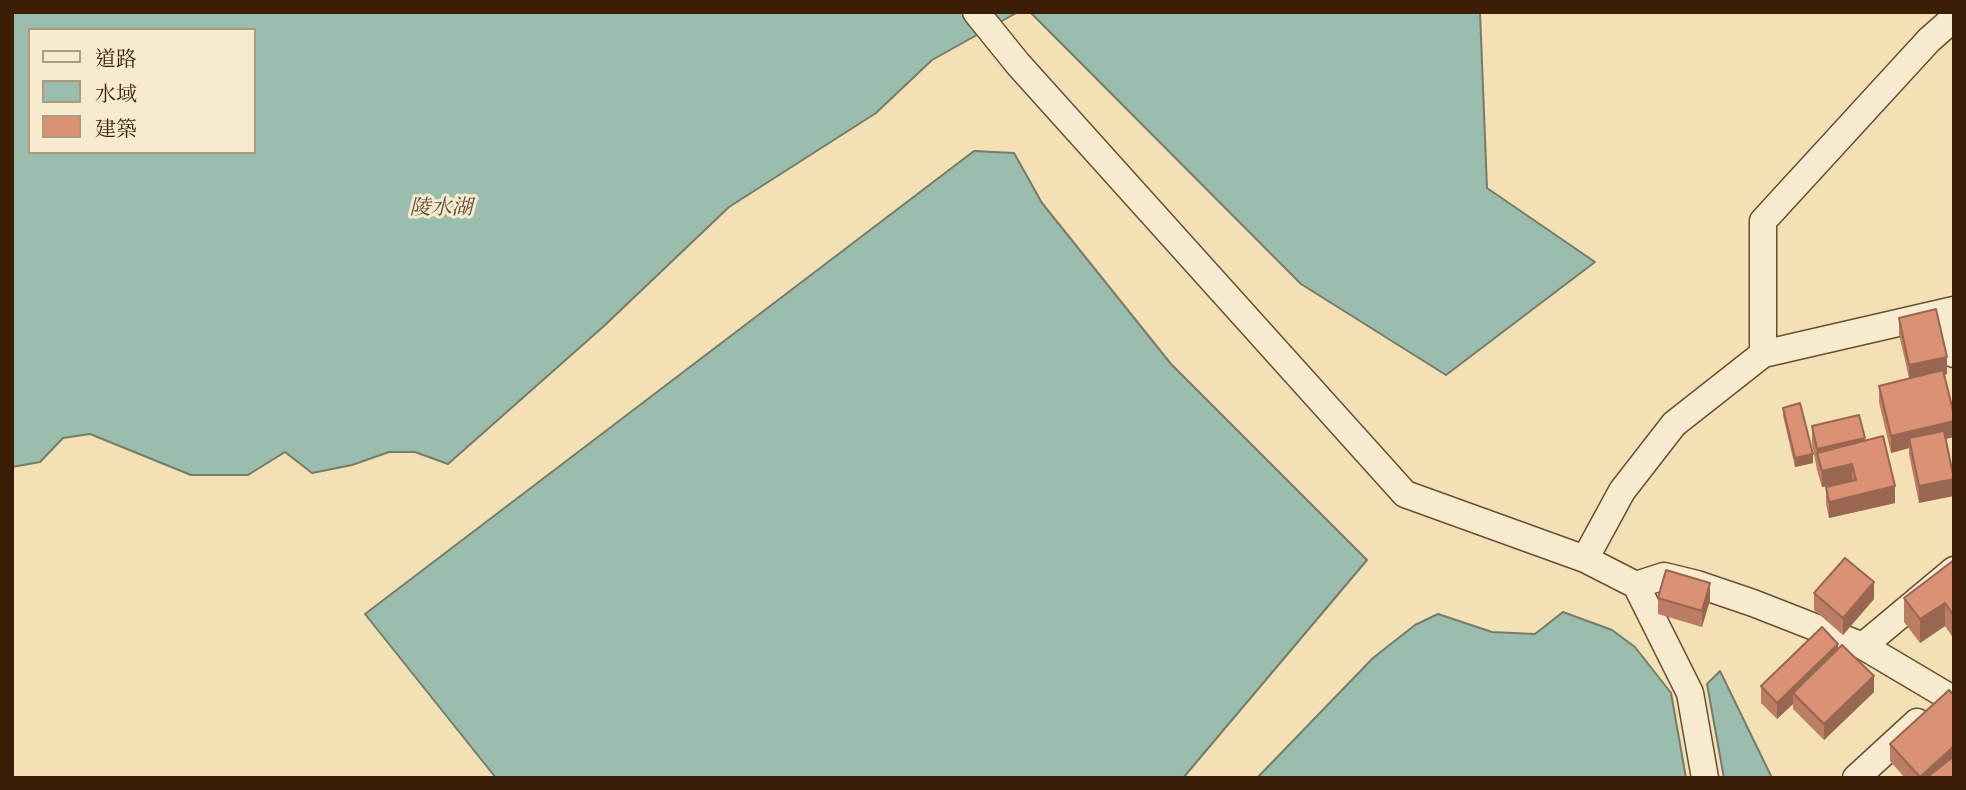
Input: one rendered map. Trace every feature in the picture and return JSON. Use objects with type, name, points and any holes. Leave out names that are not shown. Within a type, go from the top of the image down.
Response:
[{"type":"street","points":[[976,12],[1027,74],[1405,494],[1584,559],[1636,585],[1690,693],[1705,778]]},
{"type":"street","points":[[1763,354],[1763,221],[1929,40],[1954,18]]},
{"type":"street","points":[[1584,559],[1622,491],[1674,424],[1763,354],[1949,312],[1954,354]]},
{"type":"street","points":[[1863,646],[1954,570]]},
{"type":"street","points":[[1636,585],[1664,576],[1753,603],[1863,646],[1950,698],[1856,778]]},
{"type":"water","name":"陵水湖","points":[[12,12],[1018,12],[932,60],[876,113],[729,207],[604,326],[448,464],[415,452],[389,452],[352,465],[312,473],[285,452],[248,475],[191,475],[90,434],[63,438],[40,462],[12,467]]},
{"type":"water","points":[[1030,12],[1480,12],[1487,188],[1595,262],[1446,375],[1301,284]]},
{"type":"water","points":[[974,151],[1014,153],[1042,203],[1171,364],[1367,560],[1183,778],[496,778],[365,614]]},
{"type":"water","points":[[1563,612],[1612,630],[1635,647],[1671,693],[1686,778],[1257,778],[1373,658],[1415,625],[1438,614],[1492,632],[1535,634]]},
{"type":"water","points":[[1720,671],[1772,778],[1724,778],[1707,684]]},
{"type":"building","points":[[1936,309],[1947,357],[1909,365],[1899,318]]},
{"type":"building","points":[[1943,370],[1954,421],[1891,436],[1879,386]]},
{"type":"building","points":[[1800,403],[1813,454],[1795,458],[1783,408]]},
{"type":"building","points":[[1859,415],[1865,438],[1817,449],[1812,426]]},
{"type":"building","points":[[1944,431],[1954,479],[1919,486],[1909,438]]},
{"type":"building","points":[[1883,436],[1895,486],[1829,502],[1826,487],[1856,480],[1852,464],[1822,471],[1817,453]]},
{"type":"building","points":[[1845,558],[1874,582],[1843,618],[1814,593]]},
{"type":"building","points":[[1954,560],[1954,616],[1945,603],[1920,619],[1904,598]]},
{"type":"building","points":[[1666,570],[1710,583],[1702,611],[1658,598]]},
{"type":"building","points":[[1822,627],[1838,644],[1777,703],[1761,686]]},
{"type":"building","points":[[1842,645],[1874,676],[1824,724],[1793,693]]},
{"type":"building","points":[[1949,690],[1954,695],[1954,746],[1920,777],[1890,744]]},
{"type":"building","points":[[1954,756],[1954,778],[1926,778]]}]
